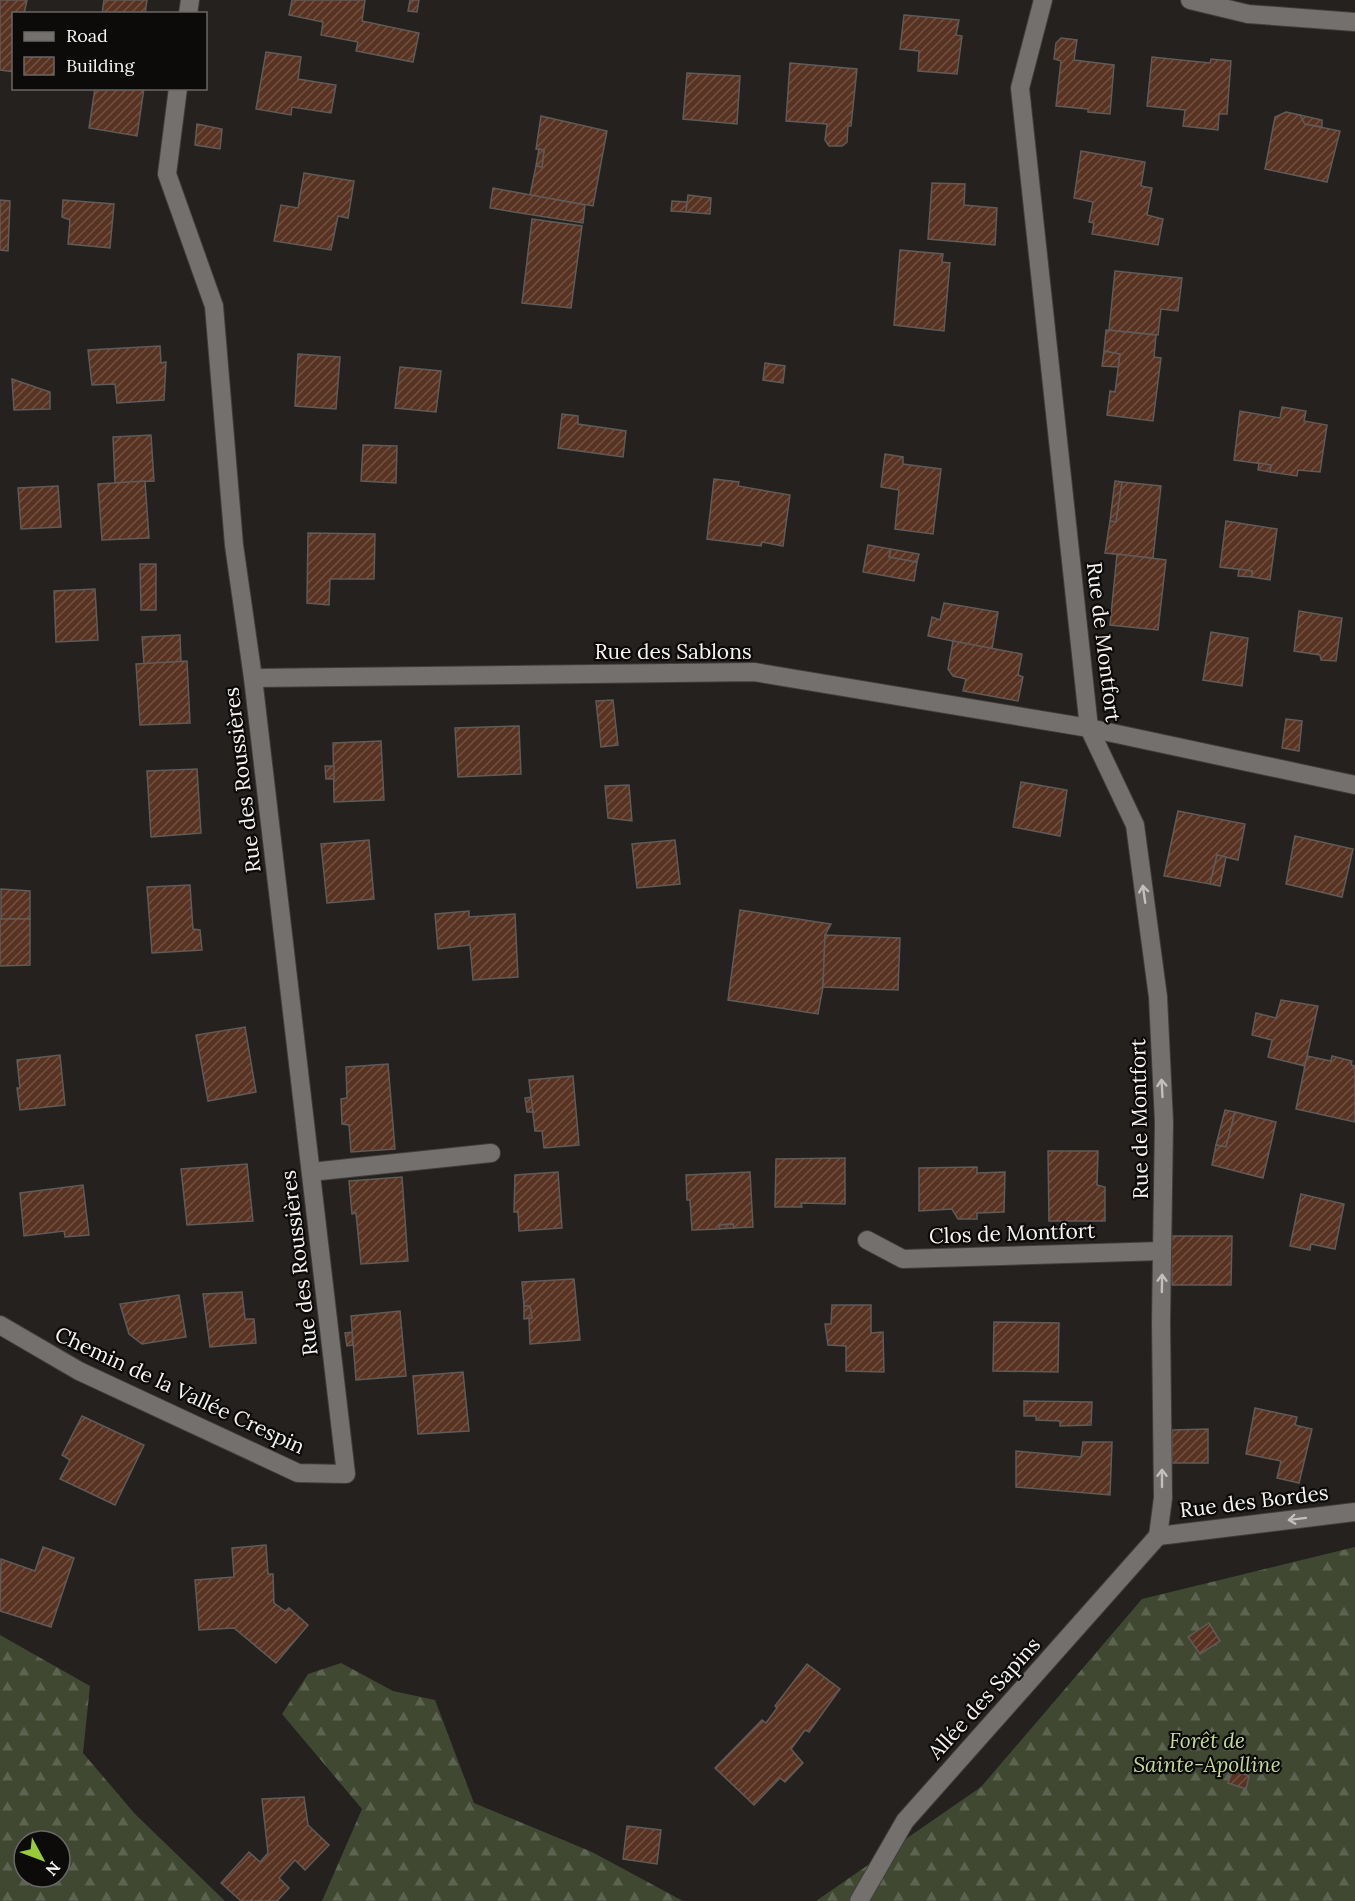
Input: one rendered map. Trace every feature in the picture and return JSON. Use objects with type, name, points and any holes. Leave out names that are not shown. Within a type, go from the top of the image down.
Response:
[{"type":"street","name":"Rue de Montfort","points":[[1043,0],[1020,88],[1089,728],[1135,825],[1158,997],[1164,1122],[1163,1498],[1158,1536]]},
{"type":"street","points":[[1190,0],[1248,14],[1355,22]]},
{"type":"street","name":"Rue des Roussières","points":[[178,90],[167,174],[214,306],[234,545],[253,678],[346,1474]]},
{"type":"street","name":"Rue des Sablons","points":[[253,678],[754,672],[1089,728],[1355,785]]},
{"type":"street","points":[[311,1172],[491,1152]]},
{"type":"street","name":"Clos de Montfort","points":[[867,1240],[903,1259],[1162,1251]]},
{"type":"street","name":"Chemin de la Vallée Crespin","points":[[0,1325],[79,1371],[298,1473],[346,1474]]},
{"type":"street","name":"Rue des Bordes","points":[[1158,1536],[1355,1512]]},
{"type":"street","name":"Allée des Sapins","points":[[859,1901],[905,1821],[1158,1536]]},
{"type":"green space","name":"Forêt de Sainte-Apolline","points":[[1355,1547],[1355,1901],[816,1901],[981,1787],[1142,1599]]},
{"type":"green space","points":[[0,1635],[90,1686],[83,1753],[135,1814],[225,1901],[0,1901]]},
{"type":"green space","points":[[341,1663],[393,1691],[435,1700],[474,1803],[592,1852],[683,1901],[322,1901],[362,1809],[282,1714],[308,1674]]},
{"type":"building","points":[[0,0],[27,0],[24,12],[12,12],[12,72],[0,70]]},
{"type":"building","points":[[104,0],[147,0],[145,12],[102,12]]},
{"type":"building","points":[[292,0],[365,0],[362,21],[419,33],[413,62],[356,51],[358,42],[321,35],[323,22],[289,15]]},
{"type":"building","points":[[410,0],[419,0],[417,12],[408,11]]},
{"type":"building","points":[[904,15],[959,20],[956,35],[962,36],[957,74],[918,71],[919,51],[900,49]]},
{"type":"building","points":[[1061,38],[1077,40],[1074,60],[1114,65],[1110,114],[1056,106],[1061,61],[1054,59],[1056,43]]},
{"type":"building","points":[[266,52],[301,57],[298,79],[336,85],[331,113],[292,107],[291,115],[256,109]]},
{"type":"building","points":[[1152,57],[1210,63],[1211,59],[1231,61],[1227,114],[1219,114],[1218,130],[1183,126],[1185,110],[1147,106]]},
{"type":"building","points":[[790,63],[857,69],[851,126],[848,126],[847,142],[842,146],[829,146],[825,140],[827,124],[786,121]]},
{"type":"building","points":[[687,73],[740,76],[737,124],[683,119]]},
{"type":"building","points":[[95,90],[144,90],[137,136],[89,128]]},
{"type":"building","points":[[1286,112],[1300,115],[1305,124],[1340,131],[1327,182],[1265,169],[1275,117]]},
{"type":"building","points":[[1300,115],[1322,120],[1322,127],[1305,124]]},
{"type":"building","points":[[541,116],[607,131],[593,206],[530,195],[536,166],[542,167],[544,150],[536,149]]},
{"type":"building","points":[[197,124],[222,129],[220,149],[195,145]]},
{"type":"building","points":[[539,149],[544,150],[542,167],[536,166]]},
{"type":"building","points":[[1081,151],[1145,162],[1141,186],[1152,188],[1147,215],[1163,219],[1158,245],[1092,234],[1094,223],[1089,222],[1093,202],[1074,198]]},
{"type":"building","points":[[304,173],[354,181],[348,218],[338,216],[331,250],[274,241],[281,205],[298,208]]},
{"type":"building","points":[[932,183],[965,184],[964,205],[997,208],[995,245],[928,239]]},
{"type":"building","points":[[493,188],[585,205],[583,223],[490,208]]},
{"type":"building","points":[[688,195],[711,198],[710,214],[686,212]]},
{"type":"building","points":[[0,200],[10,201],[8,251],[0,250]]},
{"type":"building","points":[[63,200],[114,204],[110,248],[68,244],[70,220],[62,217]]},
{"type":"building","points":[[672,201],[687,202],[686,212],[671,211]]},
{"type":"building","points":[[532,219],[582,226],[571,308],[522,303]]},
{"type":"building","points":[[900,250],[943,254],[942,262],[950,263],[944,331],[894,325]]},
{"type":"building","points":[[1115,271],[1182,278],[1178,311],[1161,309],[1158,335],[1109,330]]},
{"type":"building","points":[[1106,330],[1156,335],[1154,357],[1161,358],[1153,421],[1107,415],[1110,391],[1115,392],[1120,354],[1104,351]]},
{"type":"building","points":[[160,346],[161,363],[166,362],[164,400],[117,403],[115,384],[92,385],[88,350]]},
{"type":"building","points":[[1104,351],[1120,354],[1118,367],[1102,366]]},
{"type":"building","points":[[298,354],[340,357],[336,409],[295,406]]},
{"type":"building","points":[[765,363],[785,366],[783,383],[763,380]]},
{"type":"building","points":[[400,367],[441,371],[436,412],[395,408]]},
{"type":"building","points":[[12,379],[50,392],[50,409],[14,410]]},
{"type":"building","points":[[1282,407],[1306,411],[1304,421],[1327,425],[1320,472],[1298,470],[1297,476],[1270,472],[1271,465],[1234,460],[1240,411],[1280,418]]},
{"type":"building","points":[[562,414],[578,416],[578,424],[626,431],[623,457],[558,448]]},
{"type":"building","points":[[151,435],[154,481],[115,483],[113,437]]},
{"type":"building","points":[[363,445],[397,446],[396,483],[361,481]]},
{"type":"building","points":[[885,454],[903,457],[903,464],[941,469],[933,534],[895,529],[899,490],[881,487]]},
{"type":"building","points":[[1259,463],[1271,465],[1270,472],[1258,470]]},
{"type":"building","points":[[714,479],[739,482],[738,486],[790,495],[783,546],[762,542],[761,546],[707,539]]},
{"type":"building","points":[[145,481],[149,538],[102,540],[98,484]]},
{"type":"building","points":[[1115,481],[1122,482],[1116,522],[1110,521]]},
{"type":"building","points":[[1122,482],[1161,486],[1153,558],[1105,553],[1110,521],[1116,522]]},
{"type":"building","points":[[58,486],[61,527],[21,529],[18,488]]},
{"type":"building","points":[[1226,521],[1277,529],[1270,580],[1252,577],[1252,571],[1220,567]]},
{"type":"building","points":[[308,533],[375,534],[374,579],[330,579],[329,605],[307,603]]},
{"type":"building","points":[[868,545],[891,549],[889,557],[917,562],[914,581],[863,572]]},
{"type":"building","points":[[891,549],[919,554],[917,562],[889,557]]},
{"type":"building","points":[[1117,554],[1166,560],[1158,630],[1110,625]]},
{"type":"building","points":[[140,564],[156,564],[156,610],[141,610]]},
{"type":"building","points":[[1239,569],[1252,571],[1252,577],[1238,576]]},
{"type":"building","points":[[95,589],[98,640],[56,642],[54,591]]},
{"type":"building","points":[[944,603],[998,612],[992,649],[928,636],[932,617],[940,620]]},
{"type":"building","points":[[1299,611],[1342,618],[1336,661],[1321,660],[1320,655],[1294,651]]},
{"type":"building","points":[[1211,632],[1248,638],[1242,686],[1203,680]]},
{"type":"building","points":[[180,635],[181,662],[144,664],[142,637]]},
{"type":"building","points":[[953,641],[1022,654],[1018,675],[1023,677],[1018,701],[963,691],[966,679],[953,676],[948,669]]},
{"type":"building","points":[[187,661],[190,723],[140,725],[136,664]]},
{"type":"building","points":[[613,700],[618,745],[601,747],[596,701]]},
{"type":"building","points":[[1286,719],[1302,721],[1299,751],[1282,748]]},
{"type":"building","points":[[519,726],[521,774],[458,777],[455,728]]},
{"type":"building","points":[[381,741],[384,800],[334,802],[333,743]]},
{"type":"building","points":[[325,766],[334,766],[334,779],[326,779]]},
{"type":"building","points":[[197,769],[201,833],[151,837],[147,771]]},
{"type":"building","points":[[1021,782],[1067,790],[1060,836],[1013,827]]},
{"type":"building","points":[[629,785],[632,821],[608,818],[605,786]]},
{"type":"building","points":[[1178,811],[1245,824],[1238,860],[1217,855],[1210,884],[1164,876]]},
{"type":"building","points":[[1295,836],[1353,849],[1342,897],[1286,884]]},
{"type":"building","points":[[369,840],[374,899],[327,903],[321,844]]},
{"type":"building","points":[[675,840],[680,884],[637,888],[632,844]]},
{"type":"building","points":[[1217,855],[1226,857],[1220,886],[1210,884]]},
{"type":"building","points":[[190,885],[193,929],[200,930],[202,950],[152,953],[147,887]]},
{"type":"building","points":[[1,889],[30,891],[30,919],[1,919]]},
{"type":"building","points":[[740,910],[831,924],[825,935],[823,987],[818,1014],[728,1000]]},
{"type":"building","points":[[469,911],[469,917],[515,914],[518,977],[473,980],[470,945],[438,949],[435,914]]},
{"type":"building","points":[[0,919],[30,919],[30,965],[0,966]]},
{"type":"building","points":[[825,935],[900,938],[898,990],[823,987]]},
{"type":"building","points":[[1281,1000],[1318,1006],[1305,1066],[1268,1057],[1272,1040],[1252,1035],[1256,1013],[1276,1018]]},
{"type":"building","points":[[245,1027],[256,1092],[208,1101],[196,1035]]},
{"type":"building","points":[[60,1055],[65,1105],[20,1110],[17,1060]]},
{"type":"building","points":[[1307,1056],[1331,1061],[1332,1056],[1352,1061],[1351,1065],[1355,1066],[1355,1122],[1296,1109]]},
{"type":"building","points":[[388,1064],[395,1149],[351,1152],[349,1125],[342,1124],[341,1099],[347,1098],[346,1067]]},
{"type":"building","points":[[573,1076],[579,1145],[544,1148],[542,1131],[535,1131],[529,1080]]},
{"type":"building","points":[[531,1097],[533,1112],[527,1112],[525,1098]]},
{"type":"building","points":[[1225,1110],[1235,1112],[1226,1147],[1216,1145]]},
{"type":"building","points":[[1235,1112],[1276,1122],[1263,1178],[1212,1165],[1216,1145],[1226,1147]]},
{"type":"building","points":[[1048,1151],[1098,1151],[1097,1185],[1105,1187],[1105,1221],[1049,1221]]},
{"type":"building","points":[[845,1158],[845,1204],[801,1203],[802,1207],[775,1207],[776,1159]]},
{"type":"building","points":[[247,1164],[253,1221],[187,1225],[181,1169]]},
{"type":"building","points":[[977,1167],[977,1173],[1005,1172],[1004,1212],[977,1213],[977,1219],[958,1219],[952,1209],[919,1211],[919,1168]]},
{"type":"building","points":[[558,1172],[562,1228],[519,1231],[518,1212],[514,1212],[515,1175]]},
{"type":"building","points":[[750,1172],[753,1227],[734,1228],[733,1224],[719,1225],[720,1229],[692,1230],[686,1175]]},
{"type":"building","points":[[402,1177],[408,1261],[361,1264],[356,1213],[352,1214],[349,1181]]},
{"type":"building","points":[[83,1185],[89,1235],[65,1237],[64,1231],[24,1236],[20,1193]]},
{"type":"building","points":[[1301,1194],[1344,1204],[1335,1249],[1311,1244],[1310,1250],[1290,1246]]},
{"type":"building","points":[[733,1224],[734,1228],[720,1229],[719,1225]]},
{"type":"building","points":[[1171,1236],[1232,1236],[1231,1285],[1172,1285]]},
{"type":"building","points":[[574,1279],[580,1340],[530,1344],[529,1319],[532,1318],[530,1306],[524,1306],[522,1282]]},
{"type":"building","points":[[242,1292],[245,1319],[254,1319],[256,1343],[210,1347],[203,1294]]},
{"type":"building","points":[[179,1295],[186,1337],[142,1344],[129,1334],[120,1304]]},
{"type":"building","points":[[832,1305],[871,1305],[871,1333],[883,1332],[884,1372],[846,1371],[846,1346],[828,1345],[825,1324],[831,1324]]},
{"type":"building","points":[[524,1306],[530,1306],[532,1318],[524,1319]]},
{"type":"building","points":[[400,1311],[406,1376],[356,1380],[351,1316]]},
{"type":"building","points":[[994,1322],[1059,1323],[1058,1372],[993,1371]]},
{"type":"building","points":[[352,1332],[353,1345],[347,1346],[345,1333]]},
{"type":"building","points":[[463,1372],[469,1431],[418,1434],[413,1376]]},
{"type":"building","points":[[1024,1401],[1092,1402],[1091,1425],[1060,1426],[1060,1421],[1036,1420],[1036,1416],[1024,1416]]},
{"type":"building","points":[[1255,1408],[1297,1417],[1295,1425],[1312,1429],[1299,1483],[1277,1478],[1281,1461],[1246,1454]]},
{"type":"building","points":[[82,1416],[144,1445],[115,1505],[60,1479],[70,1460],[62,1455]]},
{"type":"building","points":[[1208,1429],[1208,1463],[1172,1463],[1172,1430]]},
{"type":"building","points":[[1083,1442],[1112,1442],[1110,1495],[1016,1487],[1016,1451],[1081,1457]]},
{"type":"building","points":[[266,1545],[268,1574],[273,1574],[274,1603],[285,1611],[289,1608],[308,1625],[276,1663],[234,1628],[199,1630],[195,1580],[234,1577],[232,1548]]},
{"type":"building","points":[[43,1547],[74,1558],[51,1627],[0,1611],[1,1559],[35,1571]]},
{"type":"building","points":[[1209,1623],[1220,1641],[1200,1654],[1188,1637]]},
{"type":"building","points":[[807,1664],[840,1689],[809,1732],[805,1730],[791,1749],[803,1763],[785,1782],[780,1778],[754,1805],[715,1768],[762,1720],[766,1723],[777,1708],[775,1706]]},
{"type":"building","points":[[1233,1770],[1249,1776],[1246,1789],[1228,1783]]},
{"type":"building","points":[[304,1797],[308,1825],[329,1845],[305,1870],[295,1860],[279,1878],[289,1888],[277,1901],[241,1901],[221,1883],[249,1852],[260,1862],[268,1853],[262,1799]]},
{"type":"building","points":[[627,1826],[661,1830],[657,1864],[623,1859]]}]
